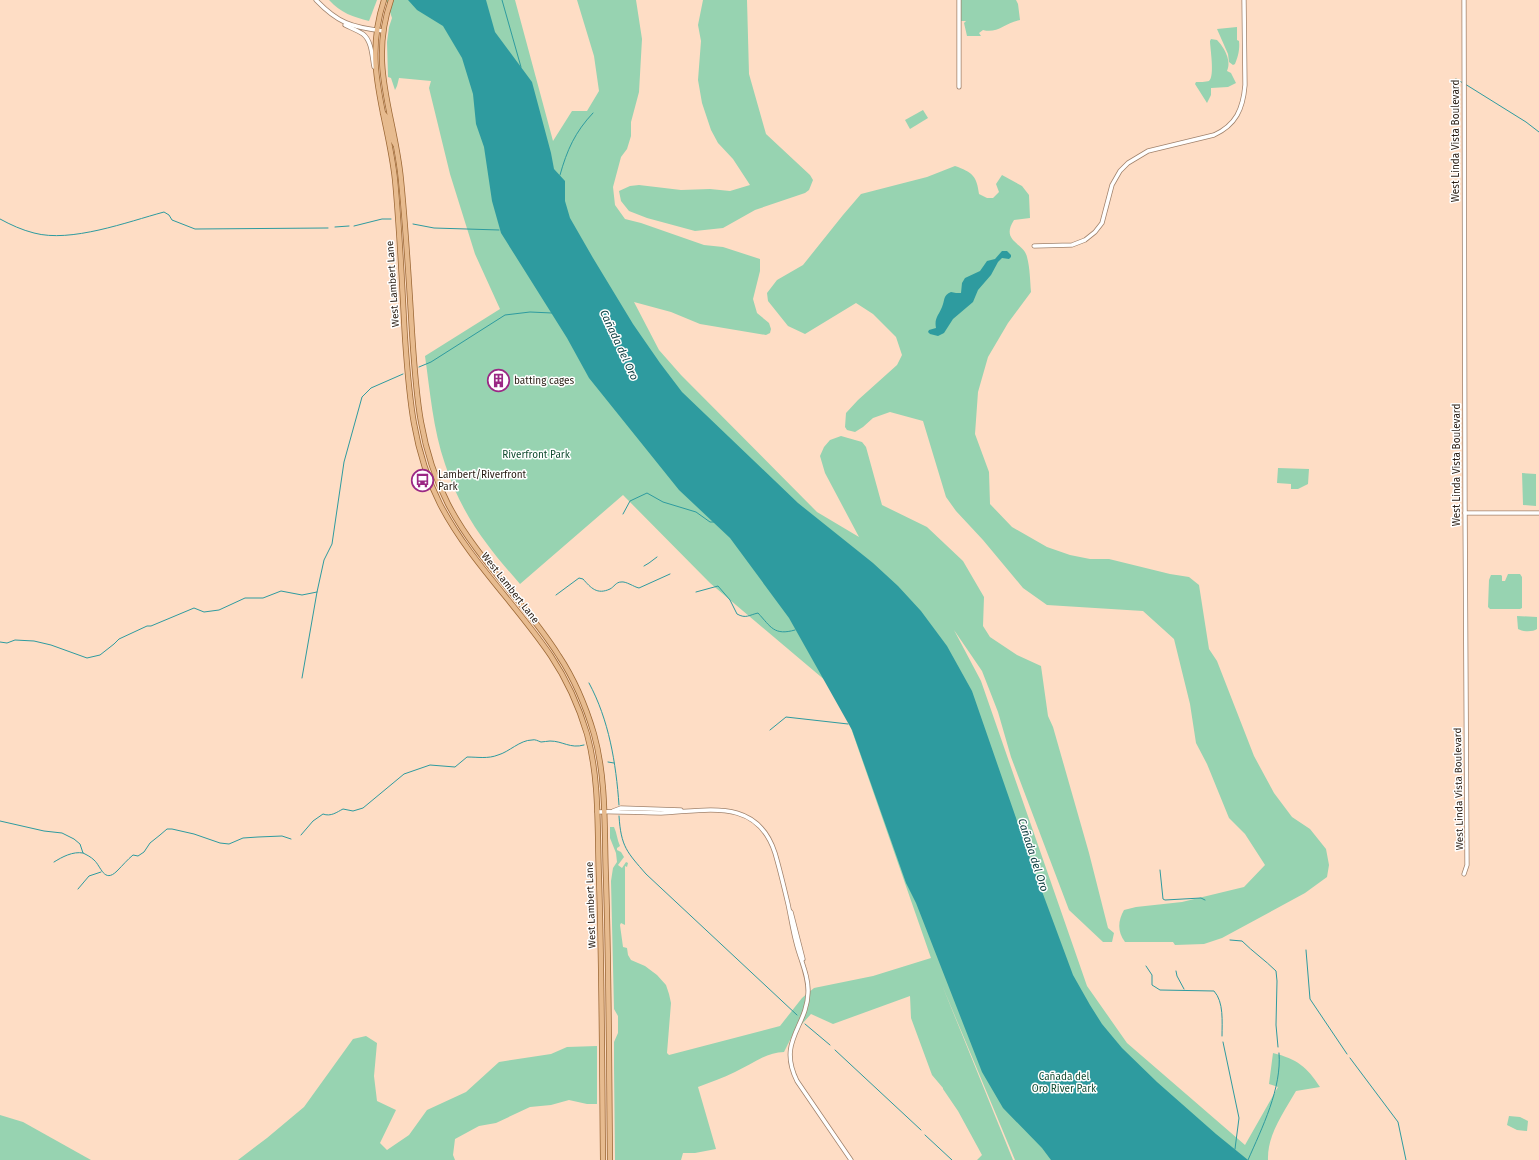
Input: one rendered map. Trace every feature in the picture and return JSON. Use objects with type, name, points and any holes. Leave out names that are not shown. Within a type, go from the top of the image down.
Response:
[{"type":"main road","name":"West Lambert Lane","points":[[384,0],[376,30],[374,46],[375,70],[394,178],[410,403],[420,454],[435,493],[458,534],[551,656],[569,688],[582,718],[589,745],[595,779],[597,812],[602,961],[603,1160]]},
{"type":"main road","name":"West Lambert Lane","points":[[391,0],[383,29],[381,46],[382,69],[396,145],[402,192],[417,399],[421,426],[429,457],[441,490],[463,530],[552,646],[576,685],[588,716],[596,743],[602,778],[604,811],[609,959],[610,1160]]},
{"type":"main road","points":[[382,112],[386,114],[392,140],[396,145]]},
{"type":"street","points":[[316,0],[330,14],[366,38],[370,46],[375,70]]},
{"type":"street","points":[[959,0],[959,87]]},
{"type":"street","points":[[1034,246],[1068,245],[1085,240],[1095,232],[1102,223],[1112,184],[1120,171],[1128,163],[1148,151],[1214,136],[1230,125],[1241,109],[1244,99],[1244,0]]},
{"type":"street","name":"West Linda Vista Boulevard","points":[[1464,0],[1465,513],[1468,865],[1464,874]]},
{"type":"street","points":[[340,20],[356,27],[376,30],[383,29]]},
{"type":"street","points":[[1465,513],[1539,513]]},
{"type":"street","points":[[597,812],[613,811],[618,813],[649,813],[690,810],[722,810],[746,815],[759,824],[765,831],[772,844],[788,906],[795,924],[808,989],[808,1002],[791,1045],[790,1056],[792,1070],[796,1081],[851,1160]]},
{"type":"green space","points":[[329,0],[377,0],[369,21],[348,14]]},
{"type":"green space","name":"Riverfront Park","points":[[386,0],[515,0],[553,141],[572,111],[587,111],[599,91],[594,56],[577,0],[636,0],[642,39],[639,92],[631,122],[631,136],[627,149],[621,157],[613,187],[615,205],[625,219],[641,223],[704,245],[723,247],[760,259],[760,271],[753,299],[757,313],[769,323],[771,329],[770,333],[766,335],[700,324],[671,312],[634,302],[659,350],[681,375],[817,512],[859,537],[825,473],[820,456],[824,447],[830,440],[841,436],[862,442],[866,447],[882,505],[927,527],[963,561],[984,597],[983,626],[990,637],[1017,655],[1041,666],[1048,716],[1053,727],[1089,853],[1108,928],[1114,933],[1112,942],[1103,942],[1069,910],[1011,757],[998,712],[982,671],[954,630],[981,681],[1087,986],[1127,1043],[1245,1145],[1278,1087],[1269,1084],[1273,1053],[1289,1058],[1306,1069],[1320,1087],[1296,1091],[1273,1133],[1268,1151],[1268,1160],[1015,1160],[942,985],[1013,1160],[977,1160],[982,1155],[958,1111],[943,1088],[932,1075],[911,1018],[910,996],[833,1024],[811,1014],[793,1034],[784,1052],[765,1056],[741,1069],[698,1087],[716,1149],[695,1153],[683,1153],[681,1160],[615,1160],[614,1042],[618,1033],[618,1016],[614,1009],[611,881],[613,868],[617,862],[616,853],[610,838],[610,827],[614,827],[620,846],[617,850],[621,852],[624,857],[618,865],[622,868],[626,862],[628,863],[627,867],[625,866],[625,925],[621,923],[620,925],[623,947],[627,948],[628,955],[631,960],[645,966],[657,975],[666,985],[671,1003],[667,1053],[669,1055],[780,1026],[802,998],[814,988],[873,976],[931,958],[844,708],[833,687],[710,583],[623,495],[520,584],[480,535],[468,516],[453,485],[441,451],[432,410],[425,356],[500,309],[475,254],[450,174],[429,88],[431,81],[399,78],[395,90],[391,78],[388,77],[387,42],[392,18]]},
{"type":"green space","points":[[703,0],[747,0],[749,74],[766,134],[810,175],[813,180],[809,190],[805,193],[755,210],[723,228],[695,231],[647,218],[629,211],[621,201],[619,191],[630,186],[639,185],[681,190],[710,189],[730,191],[750,185],[733,159],[718,143],[711,130],[702,103],[698,80],[701,41],[698,25]]},
{"type":"green space","points":[[961,0],[1016,0],[1020,20],[993,31],[983,30],[979,33],[981,36],[967,36],[964,23],[966,21],[961,21]]},
{"type":"green space","points":[[1237,27],[1239,50],[1235,64],[1233,65],[1229,62],[1228,54],[1217,29]]},
{"type":"green space","points":[[1211,39],[1217,40],[1225,50],[1229,63],[1227,71],[1231,73],[1236,83],[1228,87],[1211,88],[1211,95],[1207,103],[1195,84],[1196,82],[1209,81],[1211,78]]},
{"type":"green space","points":[[923,110],[928,118],[910,129],[905,120]]},
{"type":"green space","points":[[955,166],[966,170],[973,176],[977,183],[979,194],[987,198],[993,198],[999,192],[996,184],[1002,175],[1022,186],[1029,195],[1030,218],[1014,220],[1010,227],[1010,233],[1011,237],[1022,248],[1027,257],[1031,292],[1008,323],[988,357],[978,392],[975,434],[989,472],[990,504],[1012,527],[1047,547],[1070,555],[1090,559],[1109,559],[1170,574],[1189,577],[1199,585],[1209,649],[1217,661],[1254,756],[1274,793],[1292,817],[1310,829],[1326,849],[1329,865],[1327,877],[1305,893],[1222,938],[1204,944],[1175,945],[1173,942],[1125,942],[1122,938],[1119,926],[1120,918],[1124,910],[1136,907],[1182,902],[1244,887],[1265,865],[1245,834],[1229,818],[1207,764],[1196,743],[1190,704],[1174,639],[1143,611],[1047,605],[1023,588],[983,540],[956,511],[946,497],[923,421],[890,412],[873,418],[855,432],[847,430],[845,427],[846,413],[858,400],[897,365],[902,355],[896,337],[873,314],[856,303],[805,334],[788,326],[768,301],[767,293],[777,280],[803,265],[861,194],[927,177]]},
{"type":"green space","points":[[1278,468],[1309,469],[1308,484],[1298,489],[1291,489],[1291,484],[1277,483]]},
{"type":"green space","points":[[1522,473],[1536,474],[1536,506],[1523,505]]},
{"type":"green space","points":[[1508,574],[1520,574],[1522,577],[1522,608],[1490,609],[1488,607],[1489,580],[1491,575],[1501,575],[1502,581],[1505,581]]},
{"type":"green space","points":[[1517,616],[1537,617],[1537,629],[1533,631],[1523,631],[1518,629]]},
{"type":"green space","points":[[366,1036],[377,1043],[374,1076],[377,1101],[396,1110],[380,1143],[387,1150],[409,1135],[427,1110],[466,1092],[499,1062],[551,1054],[567,1047],[597,1046],[597,1104],[587,1104],[569,1100],[551,1105],[530,1107],[496,1123],[479,1126],[455,1139],[453,1155],[455,1160],[238,1160],[304,1107],[353,1039]]},
{"type":"green space","points":[[0,1115],[23,1122],[91,1160],[0,1160]]},
{"type":"green space","points":[[1509,1116],[1520,1117],[1528,1121],[1527,1131],[1517,1130],[1507,1125]]},
{"type":"water","name":"Cañada del Oro River Park","points":[[408,0],[486,0],[495,32],[532,82],[554,169],[565,181],[565,201],[570,218],[633,324],[682,392],[798,503],[873,563],[898,586],[921,611],[947,646],[972,691],[1033,867],[1073,975],[1090,1005],[1102,1024],[1122,1048],[1157,1082],[1248,1160],[1051,1160],[1042,1148],[1003,1108],[982,1072],[916,903],[906,883],[852,730],[789,618],[730,538],[679,490],[589,378],[567,338],[501,233],[492,201],[484,147],[476,124],[473,94],[462,58],[443,26],[417,10]]},
{"type":"water","points":[[1002,251],[1007,251],[1011,257],[1009,259],[1002,258],[998,262],[991,275],[978,290],[973,302],[953,319],[944,333],[938,336],[930,334],[928,332],[929,330],[936,328],[936,319],[947,295],[951,292],[961,293],[962,283],[965,278],[980,271],[987,261],[995,259]]},
{"type":"waterway","points":[[502,0],[521,67]]},
{"type":"waterway","points":[[1456,79],[1463,83]]},
{"type":"waterway","points":[[1465,84],[1526,122],[1539,132]]},
{"type":"waterway","points":[[560,175],[576,134],[593,113]]},
{"type":"waterway","points":[[0,219],[34,233],[49,235],[65,235],[99,230],[164,212],[169,215],[172,220],[195,229],[328,228]]},
{"type":"waterway","points":[[354,226],[382,219],[391,219]]},
{"type":"waterway","points":[[413,224],[434,228],[499,230]]},
{"type":"waterway","points":[[335,227],[349,226]]},
{"type":"waterway","points":[[419,367],[431,362],[505,315],[530,312],[552,313]]},
{"type":"waterway","points":[[302,678],[324,560],[332,544],[344,462],[362,397],[371,388],[403,374]]},
{"type":"waterway","points":[[623,514],[630,501],[647,493],[663,502],[696,512],[710,522],[714,522]]},
{"type":"waterway","points":[[644,566],[657,557]]},
{"type":"waterway","points":[[556,595],[579,578],[583,579],[595,590],[605,591],[621,582],[625,582],[639,588],[670,574]]},
{"type":"waterway","points":[[696,592],[718,586],[730,600],[737,614],[748,616],[758,613],[777,631],[788,632],[795,630]]},
{"type":"waterway","points":[[0,642],[7,643],[15,640],[34,641],[51,645],[87,658],[100,655],[119,639],[147,626],[151,626],[194,608],[204,612],[219,610],[245,598],[263,598],[281,591],[302,595],[317,592]]},
{"type":"waterway","points":[[589,683],[602,712],[610,742],[616,773],[619,805]]},
{"type":"waterway","points":[[770,730],[786,717],[848,724]]},
{"type":"waterway","points":[[301,835],[313,821],[323,814],[331,815],[343,809],[353,811],[363,808],[404,774],[430,765],[455,767],[467,757],[483,758],[494,756],[523,742],[533,740],[541,742],[555,741],[575,746],[584,745]]},
{"type":"waterway","points":[[608,762],[614,763]]},
{"type":"waterway","points":[[619,816],[623,842],[634,860],[646,874],[797,1015]]},
{"type":"waterway","points":[[0,821],[44,831],[62,833],[74,839],[80,844],[83,853],[93,859],[103,873],[109,876],[113,875],[133,855],[138,856],[144,852],[150,843],[167,829],[194,834],[220,843],[229,844],[243,838],[282,836],[291,839]]},
{"type":"waterway","points":[[54,862],[64,856],[83,853]]},
{"type":"waterway","points":[[1160,870],[1163,899],[1201,898],[1205,900]]},
{"type":"waterway","points":[[78,889],[89,876],[101,872]]},
{"type":"waterway","points":[[1230,940],[1242,941],[1276,971],[1276,1025],[1278,1047]]},
{"type":"waterway","points":[[1306,950],[1310,999],[1347,1054]]},
{"type":"waterway","points":[[1146,966],[1152,975],[1152,985],[1160,990],[1214,991],[1221,1006],[1222,1036]]},
{"type":"waterway","points":[[1176,971],[1184,989]]},
{"type":"waterway","points":[[805,1024],[830,1045]]},
{"type":"waterway","points":[[1223,1042],[1239,1118],[1235,1149]]},
{"type":"waterway","points":[[835,1050],[921,1130]]},
{"type":"waterway","points":[[1248,1160],[1270,1108],[1277,1080],[1279,1053]]},
{"type":"waterway","points":[[1350,1058],[1398,1122],[1406,1160]]},
{"type":"waterway","points":[[925,1135],[952,1160]]},
{"type":"place","name":"batting cages","points":[[498,381]]},
{"type":"place","name":"Lambert/Riverfront Park","points":[[423,481]]},
{"type":"water label","name":"Cañada del Oro","points":[[619,345]]},
{"type":"water label","name":"Cañada del Oro","points":[[1033,855]]}]
